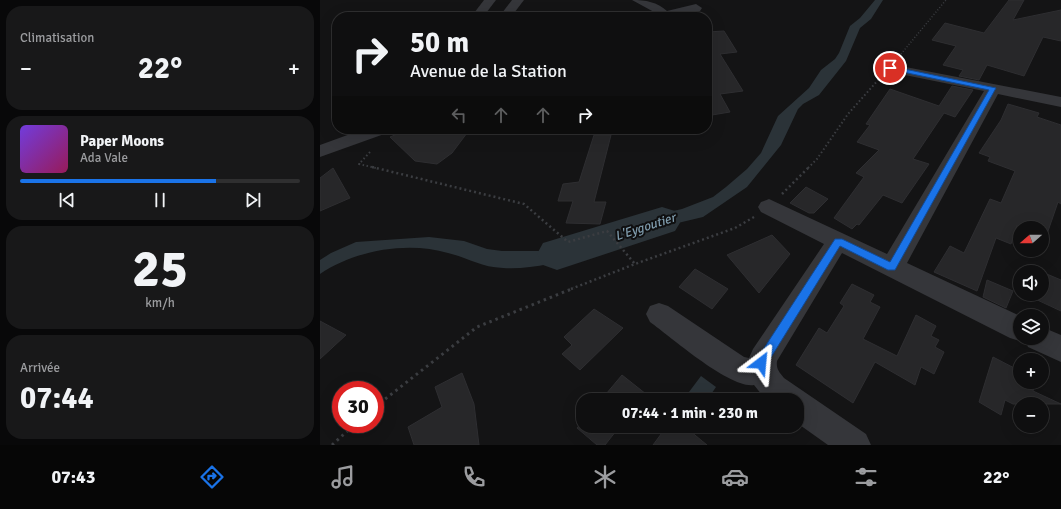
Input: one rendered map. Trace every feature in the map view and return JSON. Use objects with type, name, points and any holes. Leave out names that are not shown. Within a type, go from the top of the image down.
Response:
[{"type":"street","points":[[481,12],[490,0]]},
{"type":"street","points":[[509,12],[518,0]]},
{"type":"street","points":[[638,0],[662,12]]},
{"type":"street","points":[[682,12],[696,8]]},
{"type":"street","points":[[890,68],[1061,102]]},
{"type":"street","points":[[892,267],[993,88]]},
{"type":"street","points":[[320,151],[367,134]]},
{"type":"street","points":[[768,207],[1013,326]]},
{"type":"street","points":[[781,393],[768,384],[762,370],[763,358],[838,241]]},
{"type":"street","points":[[659,314],[736,368],[748,372],[762,370]]},
{"type":"street","points":[[1049,343],[1061,349]]},
{"type":"street","points":[[804,409],[856,445]]},
{"type":"path","points":[[384,400],[477,327],[634,263],[735,228],[768,207],[817,159],[848,114],[890,68],[946,0]]},
{"type":"path","points":[[364,152],[371,152],[359,164],[524,204],[568,242],[607,231],[634,263]]},
{"type":"path","points":[[332,445],[345,433]]},
{"type":"water","name":"L'Eygoutier","points":[[875,0],[883,0],[871,19],[860,28],[846,61],[819,95],[803,104],[798,109],[781,145],[747,187],[703,217],[640,232],[617,242],[603,227],[682,209],[713,197],[726,187],[747,169],[761,153],[778,116],[809,88],[821,70],[835,59],[850,26],[860,18]]},
{"type":"water","name":"L'Eygoutier","points":[[596,228],[613,245],[545,265],[503,268],[481,264],[432,249],[399,248],[382,250],[349,259],[320,274],[320,260],[331,253],[356,242],[429,237],[464,241],[487,249],[502,251],[542,251],[558,248],[589,230]]},
{"type":"water","points":[[701,376],[716,387],[712,393],[688,393]]},
{"type":"building","points":[[1009,0],[1024,0],[1013,20],[1061,10],[1061,41],[1043,37],[1024,76],[987,65],[979,80],[959,76],[963,70],[943,65],[956,46],[932,40],[945,23],[984,33]]},
{"type":"building","points":[[724,31],[737,52],[720,54],[743,91],[720,94],[730,112],[712,115],[712,32]]},
{"type":"building","points":[[952,86],[973,90],[955,117],[944,113],[913,159],[929,164],[902,203],[883,195],[859,225],[857,224],[852,229],[834,218],[864,177],[856,173],[879,150],[857,142],[870,125],[866,124],[890,89],[939,106]]},
{"type":"building","points":[[1008,104],[1039,113],[1037,117],[1061,125],[1061,204],[1058,202],[1049,228],[1049,221],[1013,221],[1013,238],[1011,244],[996,238],[977,291],[934,272],[950,246],[964,253],[990,199],[1001,203],[1015,171],[988,161],[990,157],[979,153],[1001,120]]},
{"type":"building","points":[[397,134],[466,134],[452,153],[437,164],[415,161],[390,137]]},
{"type":"building","points":[[594,135],[611,135],[594,202],[606,202],[600,224],[566,223],[573,201],[558,201],[563,184],[579,182]]},
{"type":"building","points":[[333,168],[350,198],[320,211],[320,178]]},
{"type":"building","points":[[806,187],[828,199],[814,213],[809,213],[790,203]]},
{"type":"building","points":[[772,235],[790,254],[759,293],[727,255]]},
{"type":"building","points":[[695,269],[728,289],[712,309],[679,287]]},
{"type":"building","points":[[1049,275],[1061,280],[1061,311],[1039,301],[1049,301]]},
{"type":"building","points":[[987,280],[1013,291],[1006,308],[983,297]]},
{"type":"building","points":[[852,284],[874,295],[870,302],[880,307],[863,339],[897,356],[916,315],[936,326],[931,336],[939,340],[935,347],[944,352],[934,374],[921,367],[915,385],[875,362],[853,403],[796,365],[819,328],[827,333],[844,306],[840,303]]},
{"type":"building","points":[[594,309],[623,328],[580,370],[562,354],[572,345],[564,337]]},
{"type":"building","points":[[320,321],[346,335],[320,359]]},
{"type":"building","points":[[993,357],[1013,367],[1013,389],[1033,389],[1033,391],[1046,397],[1013,397],[1013,404],[1005,400],[1001,415],[979,402]]},
{"type":"building","points":[[462,373],[474,404],[479,445],[414,445],[408,427],[442,407],[435,387]]},
{"type":"building","points":[[622,375],[645,393],[607,393]]},
{"type":"building","points":[[1049,398],[1061,404],[1049,404]]},
{"type":"building","points":[[583,433],[614,433],[605,445],[597,445]]},
{"type":"building","points":[[662,433],[692,433],[707,445],[653,445]]},
{"type":"waterway","name":"L'Eygoutier","points":[[557,254],[662,221]]},
{"type":"route","points":[[761,363],[838,241],[892,267],[993,88],[890,68]]}]
